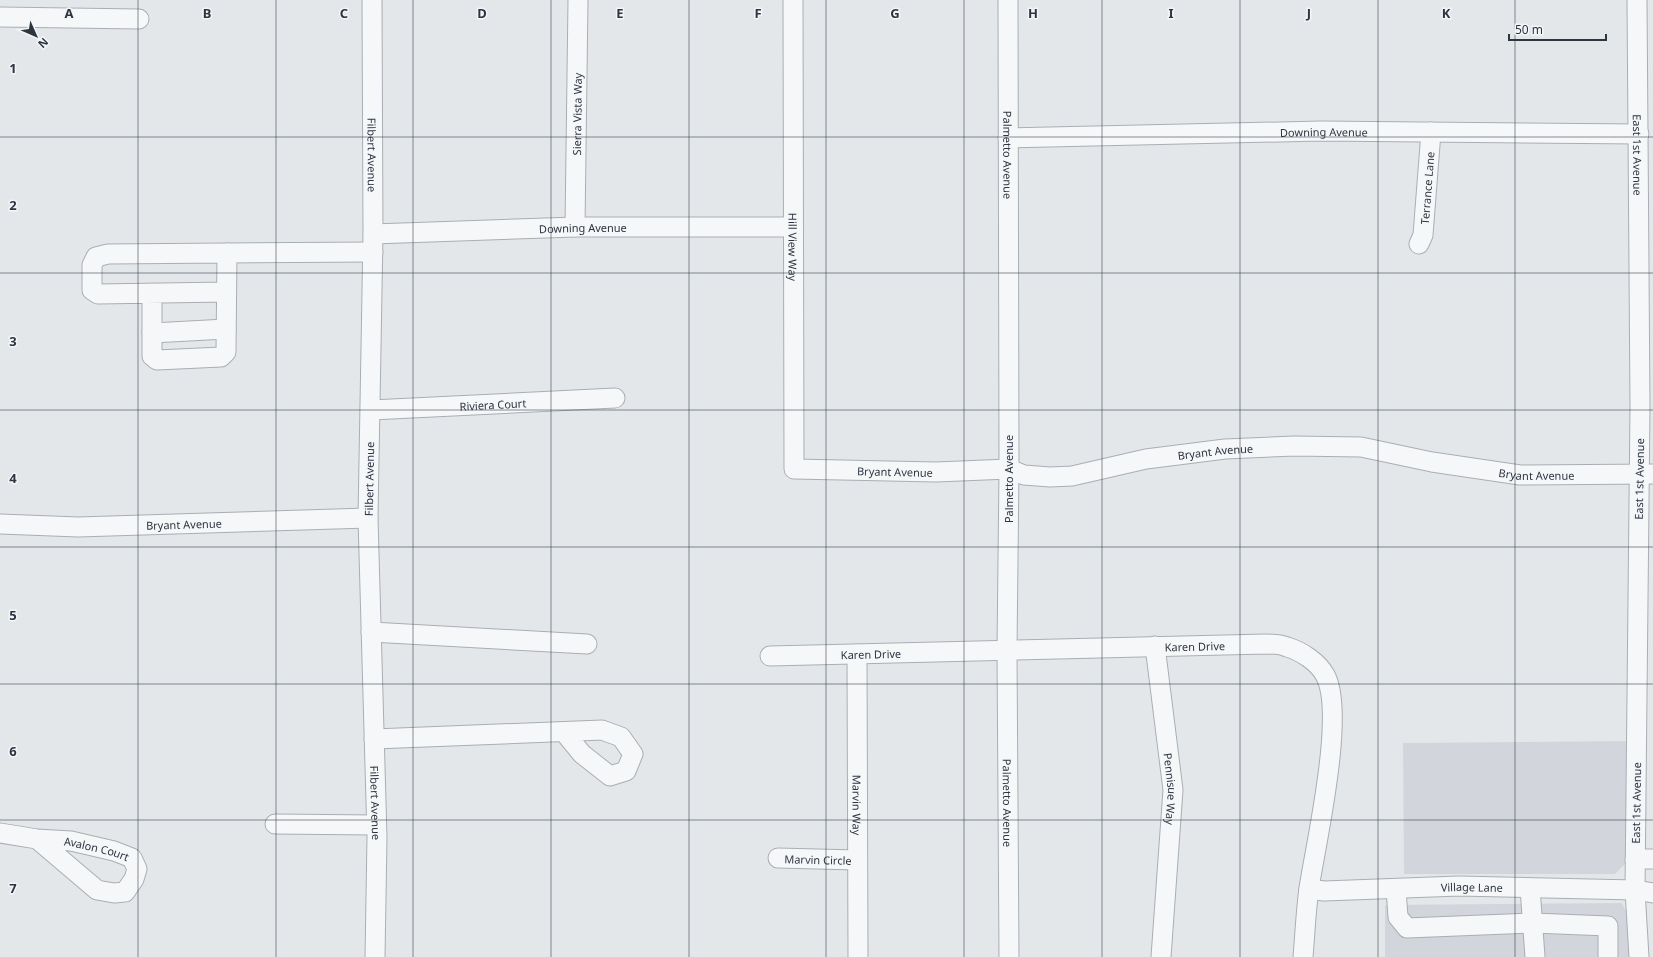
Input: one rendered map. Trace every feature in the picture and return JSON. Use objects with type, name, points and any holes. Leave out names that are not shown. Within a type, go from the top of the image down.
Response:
[{"type":"street","name":"Filbert Avenue","points":[[372,0],[373,243],[368,518],[376,825],[375,957]]},
{"type":"street","name":"Sierra Vista Way","points":[[575,227],[578,0]]},
{"type":"street","name":"Hill View Way","points":[[793,0],[794,470]]},
{"type":"street","name":"Palmetto Avenue","points":[[1008,0],[1009,469],[1007,651],[1010,957]]},
{"type":"street","name":"East 1st Avenue","points":[[1637,0],[1639,134],[1646,216],[1643,951]]},
{"type":"street","points":[[0,17],[139,19]]},
{"type":"street","name":"Downing Avenue","points":[[1008,138],[1321,131],[1639,134]]},
{"type":"street","name":"Terrance Lane","points":[[1419,244],[1423,236],[1431,132]]},
{"type":"street","name":"Downing Avenue","points":[[152,293],[98,294],[92,290],[92,265],[96,257],[108,254],[227,253],[575,227],[793,227]]},
{"type":"street","points":[[226,292],[152,293],[152,356],[157,360],[221,357],[226,352],[227,253]]},
{"type":"street","points":[[152,333],[226,330]]},
{"type":"street","name":"Riviera Court","points":[[371,410],[615,398]]},
{"type":"street","name":"Bryant Avenue","points":[[794,470],[936,472],[1009,469],[1024,475],[1050,477],[1072,476],[1146,459],[1225,449],[1294,446],[1361,447],[1432,462],[1520,475],[1646,474]]},
{"type":"street","name":"Bryant Avenue","points":[[0,524],[78,527],[368,518]]},
{"type":"street","points":[[371,632],[587,644]]},
{"type":"street","name":"Karen Drive","points":[[770,656],[1266,644],[1286,646],[1297,650],[1318,666],[1326,676],[1331,696],[1333,716],[1329,760],[1309,889],[1303,957]]},
{"type":"street","name":"Pennisue Way","points":[[1154,646],[1173,790],[1161,957]]},
{"type":"street","name":"Marvin Way","points":[[857,654],[858,957]]},
{"type":"street","points":[[374,739],[564,732]]},
{"type":"street","points":[[275,824],[376,825]]},
{"type":"street","name":"Avalon Court","points":[[0,833],[37,839],[71,841],[114,851],[132,858],[137,869],[134,879],[125,892],[114,893],[98,890],[37,839]]},
{"type":"street","name":"Marvin Circle","points":[[778,858],[857,860]]},
{"type":"street","name":"Village Lane","points":[[1309,889],[1324,892],[1459,886],[1644,891]]},
{"type":"street","points":[[1530,888],[1535,957]]},
{"type":"street","points":[[1396,889],[1398,917],[1407,928],[1533,923],[1608,926],[1608,957]]},
{"type":"shaded area","points":[[1627,741],[1626,863],[1615,874],[1404,874],[1403,743]]},
{"type":"shaded area","points":[[1622,903],[1630,920],[1629,957],[1385,957],[1385,905]]}]
